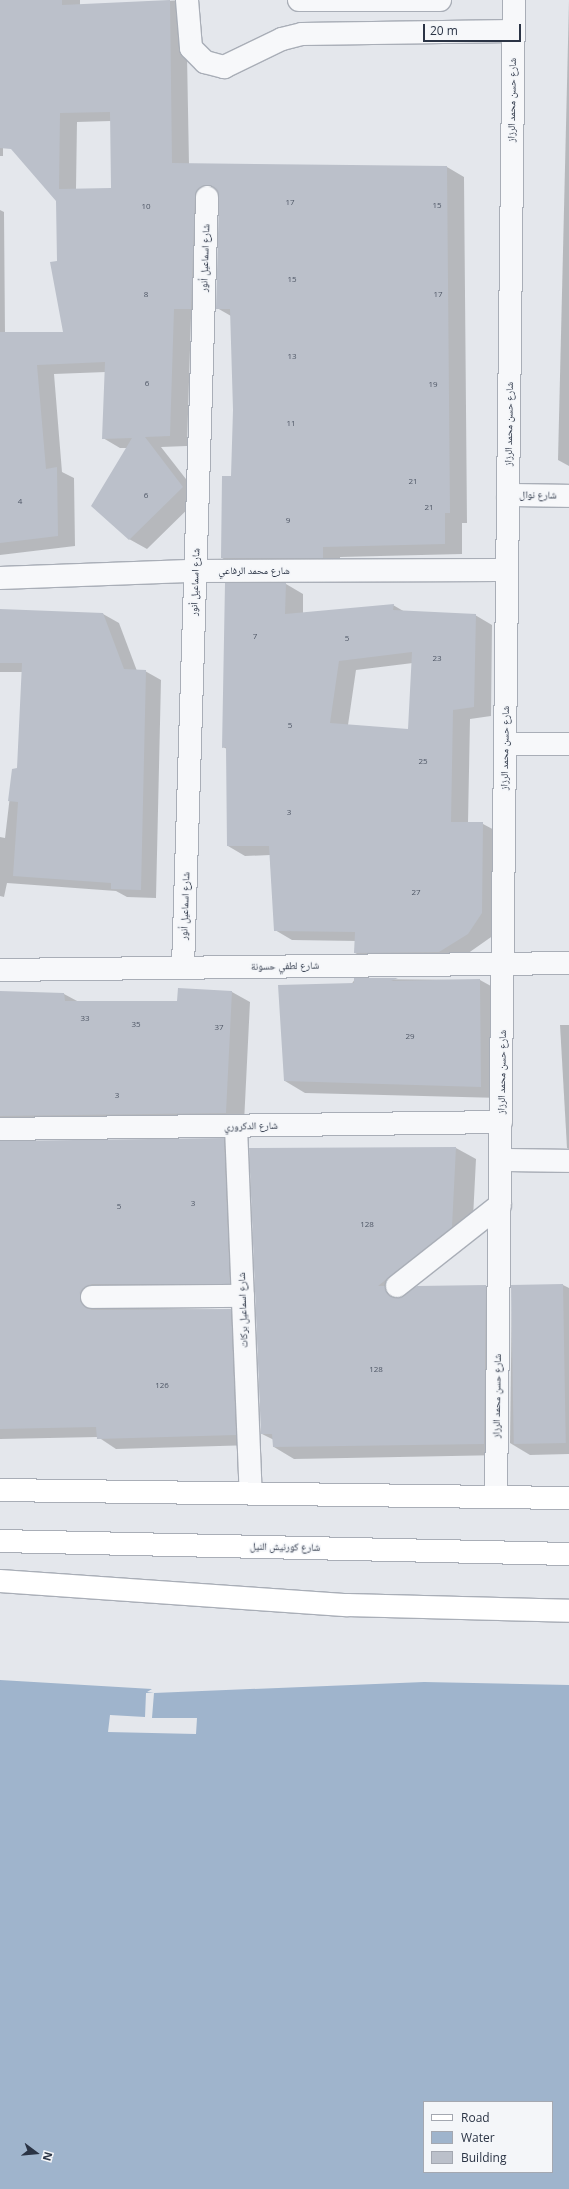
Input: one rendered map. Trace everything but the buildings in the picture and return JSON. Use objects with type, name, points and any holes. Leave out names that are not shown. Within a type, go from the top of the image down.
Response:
[{"type":"main road","points":[[0,1490],[569,1498]]},
{"type":"main road","name":"شارع كورنيش النيل","points":[[0,1541],[569,1554]]},
{"type":"main road","points":[[0,1581],[347,1605],[569,1611]]},
{"type":"street","points":[[299,0],[440,0]]},
{"type":"street","name":"شارع حسن محمد الرزاز","points":[[496,1496],[502,1122],[514,0]]},
{"type":"street","points":[[186,1],[191,48],[205,62],[224,67],[282,39],[302,34],[513,31]]},
{"type":"street","name":"شارع اسماعيل أنور","points":[[184,967],[207,197]]},
{"type":"street","name":"شارع نوال","points":[[508,495],[569,496]]},
{"type":"street","name":"شارع محمد الرفاعي","points":[[0,578],[195,572],[507,570]]},
{"type":"street","points":[[505,744],[569,744]]},
{"type":"street","name":"شارع لطفي حسونة","points":[[0,970],[569,962]]},
{"type":"street","name":"شارع الدكروري","points":[[0,1129],[236,1127],[502,1122]]},
{"type":"street","name":"شارع اسماعيل بركات","points":[[236,1127],[250,1493]]},
{"type":"street","points":[[501,1160],[569,1161]]},
{"type":"street","points":[[397,1286],[500,1205]]},
{"type":"street","points":[[92,1297],[243,1296]]},
{"type":"water","points":[[0,1680],[152,1689],[147,1692],[154,1693],[424,1682],[569,1685],[569,2189],[0,2189]]},
{"type":"pier","points":[[146,1693],[154,1693],[152,1718],[197,1718],[196,1734],[108,1732],[110,1715],[145,1717]]}]
